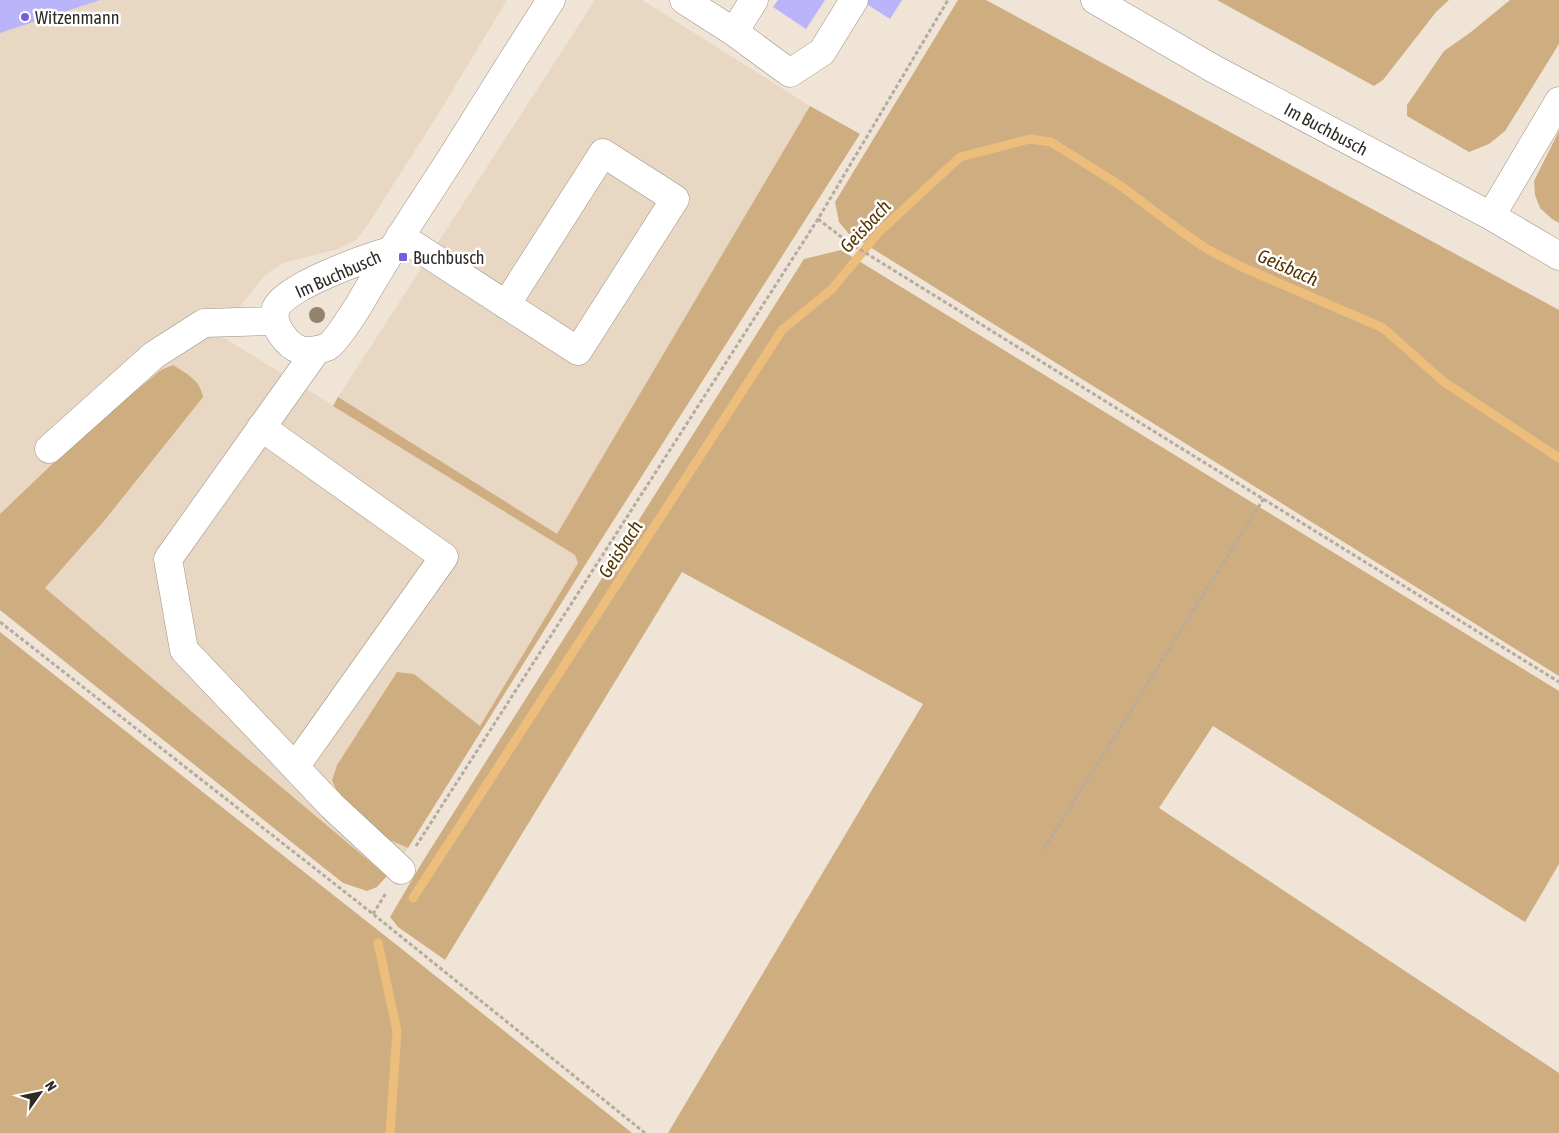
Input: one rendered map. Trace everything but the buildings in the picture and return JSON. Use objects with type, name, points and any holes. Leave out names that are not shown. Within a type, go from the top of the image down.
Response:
[{"type":"street","name":"Im Buchbusch","points":[[401,870],[332,806],[184,650],[168,559],[316,351],[329,346],[351,318],[395,244],[551,0]]},
{"type":"street","points":[[684,0],[734,32],[790,73],[822,52],[854,0]]},
{"type":"street","points":[[734,32],[754,0]]},
{"type":"street","name":"Im Buchbusch","points":[[1095,0],[1214,69],[1491,216],[1559,256]]},
{"type":"street","points":[[1491,216],[1559,101]]},
{"type":"street","points":[[395,244],[506,305],[578,351],[675,199],[603,153],[506,305]]},
{"type":"street","name":"Im Buchbusch","points":[[275,321],[276,308],[289,295],[306,284],[395,244]]},
{"type":"street","points":[[49,449],[154,355],[204,323],[275,321],[280,332],[290,343],[301,350],[316,351]]},
{"type":"street","points":[[262,427],[444,557],[295,767]]},
{"type":"path","points":[[373,914],[818,219],[948,0]]},
{"type":"path","points":[[818,219],[848,242],[875,259],[1559,682]]},
{"type":"path","points":[[1044,849],[1264,498]]},
{"type":"path","points":[[0,622],[373,914],[645,1133]]},
{"type":"shaded area","points":[[0,0],[507,0],[442,108],[367,226],[356,240],[338,249],[283,263],[265,275],[218,334],[575,555],[578,563],[480,726],[414,674],[397,672],[337,765],[332,780],[376,834],[408,848],[387,876],[45,588],[104,521],[0,580]]},
{"type":"shaded area","points":[[595,0],[642,0],[810,106],[557,535],[338,397]]},
{"type":"shaded area","points":[[958,0],[986,0],[1559,310],[1559,676],[849,234],[839,222],[835,202]]},
{"type":"shaded area","points":[[1217,0],[1449,0],[1436,12],[1383,80],[1374,86]]},
{"type":"shaded area","points":[[1510,0],[1559,0],[1559,44],[1505,131],[1489,144],[1469,152],[1407,116],[1407,105],[1444,51]]},
{"type":"shaded area","points":[[810,106],[860,134],[587,562],[408,848],[376,834],[338,794],[332,780],[337,765],[397,672],[414,674],[480,726],[578,563],[575,555],[333,406],[338,397],[557,534]]},
{"type":"shaded area","points":[[1559,131],[1559,223],[1540,208],[1535,195],[1534,181]]},
{"type":"shaded area","points":[[841,250],[1559,691],[1559,864],[1525,922],[1213,726],[1159,808],[1559,1073],[1559,1133],[668,1133],[923,704],[682,572],[445,960],[398,927],[390,917],[423,861],[804,259]]},
{"type":"shaded area","points":[[173,365],[196,382],[203,397],[104,521],[45,588],[387,876],[377,887],[367,891],[343,883],[0,610],[0,514],[89,429],[161,370]]},
{"type":"shaded area","points":[[0,632],[398,946],[632,1133],[0,1133]]},
{"type":"waterway","name":"Geisbach","points":[[413,898],[782,330],[832,289],[879,232],[960,157],[1030,139],[1051,142],[1121,186],[1207,249],[1242,267],[1383,328],[1444,382],[1559,458]]},
{"type":"waterway","points":[[378,943],[397,1031],[390,1133]]},
{"type":"place","name":"Witzenmann","points":[[25,17]]},
{"type":"place","name":"Buchbusch","points":[[403,257]]}]
